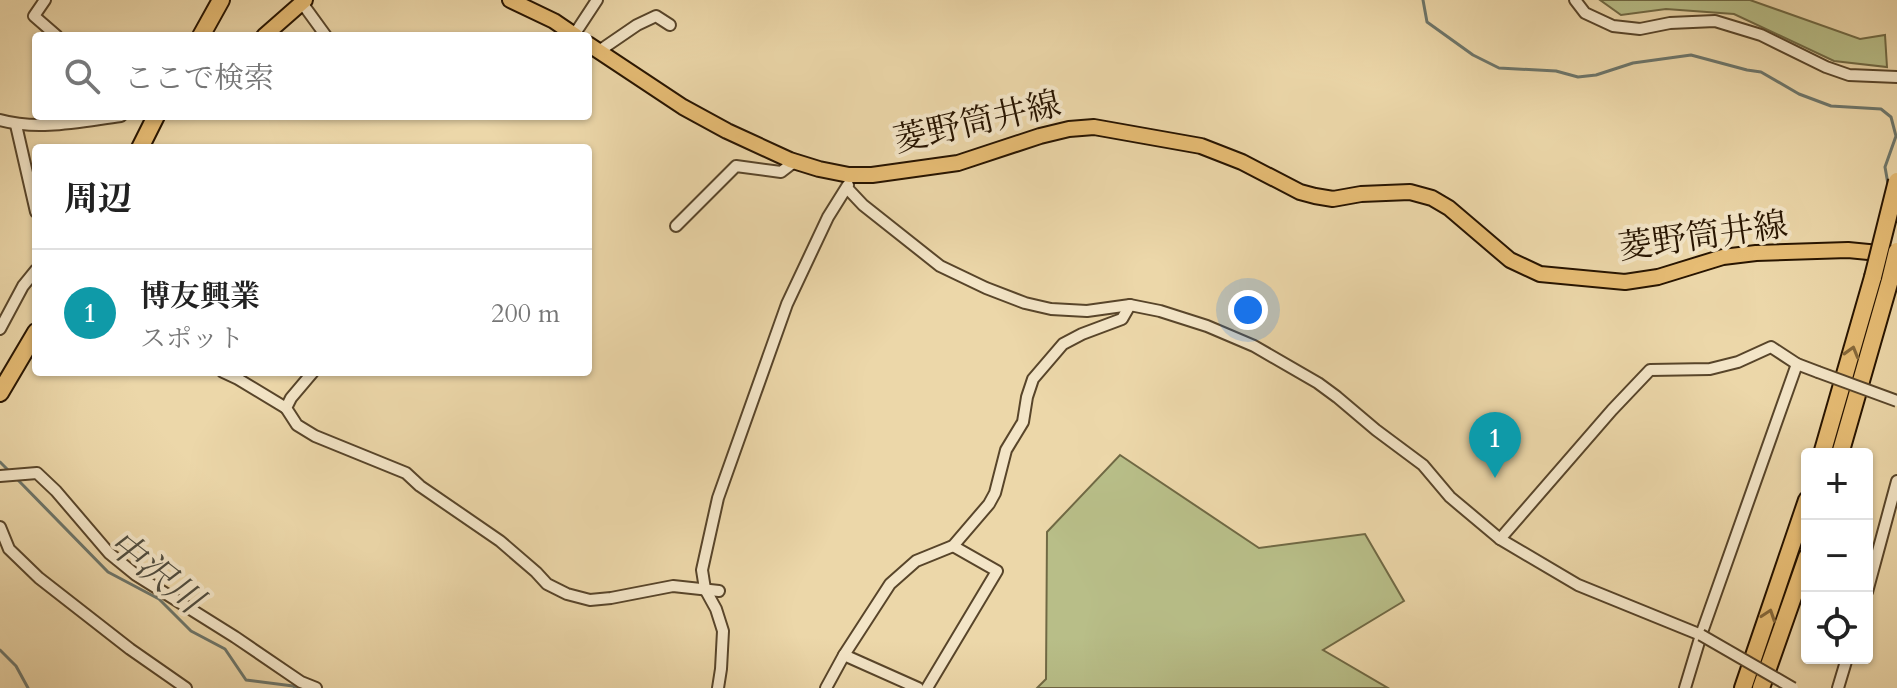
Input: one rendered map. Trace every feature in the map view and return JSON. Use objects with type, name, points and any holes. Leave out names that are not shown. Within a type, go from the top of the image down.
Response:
[{"type":"highway","points":[[203,32],[221,0]]},
{"type":"highway","points":[[142,144],[154,120]]},
{"type":"highway","points":[[1841,448],[1881,278],[1897,181]]},
{"type":"highway","points":[[1824,448],[1881,278],[1897,254]]},
{"type":"highway","points":[[0,393],[32,339]]},
{"type":"highway","points":[[1743,688],[1801,518]]},
{"type":"highway","points":[[1761,688],[1801,574]]},
{"type":"main road","points":[[510,0],[569,32]]},
{"type":"main road","points":[[268,32],[303,1]]},
{"type":"main road","name":"菱野筒井線","points":[[593,48],[683,107],[727,131],[794,162],[848,182],[872,175],[958,163],[1040,136],[1094,127],[1201,146],[1315,196],[1333,199],[1361,194],[1410,192],[1432,198],[1449,208],[1510,260],[1540,274],[1625,282],[1658,277],[1723,257],[1756,253],[1848,250],[1897,254]]},
{"type":"street","points":[[45,0],[34,16],[52,32]]},
{"type":"street","points":[[577,32],[597,0]]},
{"type":"street","points":[[1575,0],[1585,13],[1613,26],[1640,29],[1670,23],[1715,21],[1761,35],[1849,75],[1897,77]]},
{"type":"street","points":[[303,1],[323,32]]},
{"type":"street","points":[[593,48],[656,16],[670,25]]},
{"type":"street","points":[[0,120],[16,125],[65,120]]},
{"type":"street","points":[[16,125],[32,195]]},
{"type":"street","points":[[676,226],[736,166],[781,172],[794,162]]},
{"type":"street","points":[[718,688],[723,631],[705,589],[702,570],[718,498],[780,321],[828,217],[848,182],[863,205],[940,266],[986,288],[1051,309],[1087,311],[1130,305],[1160,311],[1242,341],[1318,383],[1423,465],[1450,497],[1500,539],[1578,585],[1701,635],[1793,688]]},
{"type":"street","points":[[0,329],[32,275]]},
{"type":"street","points":[[826,688],[890,584],[916,561],[953,546],[989,504],[995,493],[1006,450],[1023,422],[1033,379],[1063,344],[1122,319],[1130,305]]},
{"type":"street","points":[[1500,539],[1650,370],[1710,369],[1738,362],[1771,347],[1797,364],[1897,401]]},
{"type":"street","points":[[1685,688],[1797,364]]},
{"type":"street","points":[[232,376],[286,408],[297,425],[315,436],[406,473],[500,541],[547,584],[567,594],[590,600],[673,586],[719,591]]},
{"type":"street","points":[[286,408],[310,376]]},
{"type":"street","points":[[0,476],[37,473],[109,553],[136,575],[301,682],[316,688]]},
{"type":"street","points":[[1873,570],[1897,481]]},
{"type":"street","points":[[0,527],[9,549],[39,578],[117,640],[186,688]]},
{"type":"street","points":[[927,688],[997,571],[953,546]]},
{"type":"street","points":[[844,655],[918,688]]},
{"type":"street","points":[[1838,688],[1845,664]]},
{"type":"green space","points":[[1600,0],[1750,0],[1860,39],[1885,35],[1887,67],[1834,61],[1734,14],[1666,9],[1621,15]]},
{"type":"green space","points":[[1120,455],[1259,548],[1365,534],[1404,601],[1323,650],[1388,688],[1037,688],[1046,679],[1047,532]]},
{"type":"waterway","points":[[1423,0],[1427,22],[1473,55],[1499,68],[1556,71],[1578,77],[1596,75],[1633,63],[1691,55],[1761,72],[1799,94],[1831,106],[1881,109],[1891,117],[1896,136],[1885,167],[1891,186]]},
{"type":"waterway","name":"中沢川","points":[[0,462],[9,471]]},
{"type":"waterway","name":"中沢川","points":[[17,479],[108,572],[159,599],[191,631],[225,649],[246,680],[296,688]]},
{"type":"waterway","points":[[0,650],[16,666],[28,688]]},
{"type":"place","name":"博友興業","points":[[1495,478]]}]
